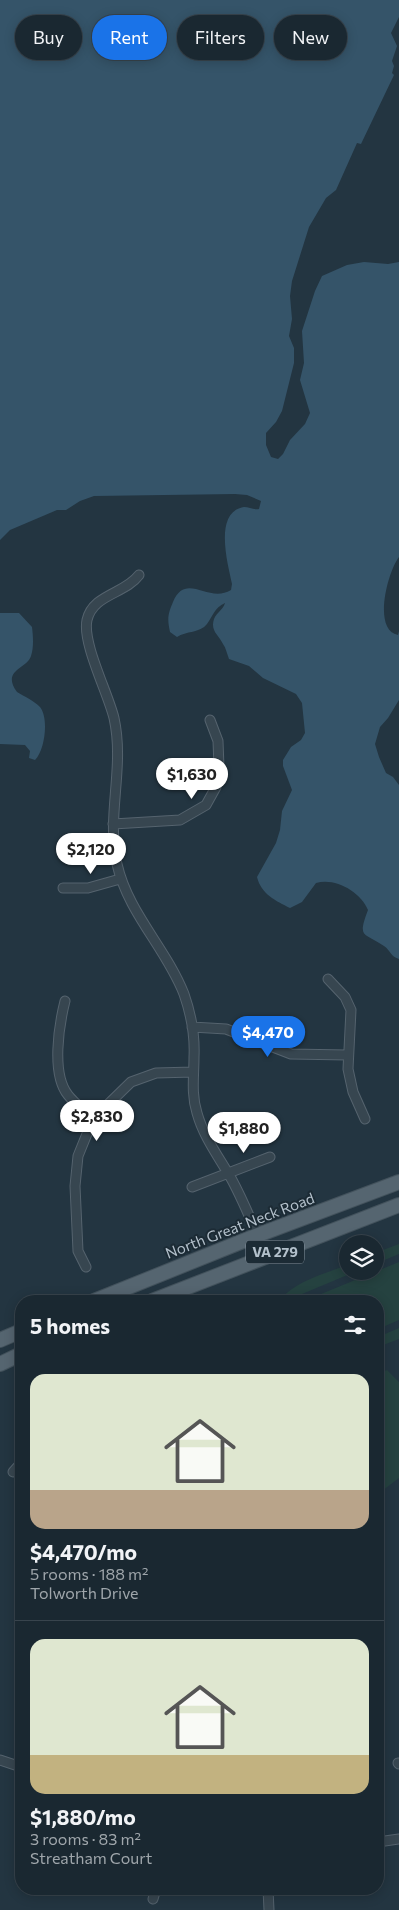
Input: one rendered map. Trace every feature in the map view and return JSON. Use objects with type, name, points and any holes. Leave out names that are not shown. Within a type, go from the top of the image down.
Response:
[{"type":"main road","name":"North Great Neck Road","points":[[109,1295],[258,1235],[399,1182]]},
{"type":"main road","name":"VA 279","points":[[167,1295],[399,1205]]},
{"type":"main road","points":[[0,1340],[15,1336]]},
{"type":"main road","points":[[0,1364],[15,1357]]},
{"type":"street","points":[[139,575],[126,587],[101,599],[96,604],[87,622],[87,637],[114,717],[118,738],[119,767],[113,824],[113,844],[120,879],[139,918],[178,981],[187,1004],[192,1027],[194,1100],[200,1126],[228,1173],[266,1255]]},
{"type":"street","points":[[113,824],[180,820],[206,805],[216,787],[219,767],[218,741],[210,720]]},
{"type":"street","points":[[63,888],[88,888],[120,879]]},
{"type":"street","points":[[328,978],[345,996],[351,1010],[347,1055],[351,1084],[365,1120]]},
{"type":"street","points":[[65,1001],[58,1028],[60,1075],[67,1094],[93,1119]]},
{"type":"street","points":[[192,1027],[226,1029],[291,1054],[347,1055]]},
{"type":"street","points":[[86,1267],[78,1251],[75,1186],[78,1156],[93,1119],[131,1082],[156,1073],[193,1072]]},
{"type":"street","points":[[192,1187],[270,1157]]},
{"type":"street","points":[[0,1760],[15,1765]]},
{"type":"street","points":[[384,1841],[399,1839]]},
{"type":"street","points":[[153,1899],[154,1895]]},
{"type":"street","points":[[268,1895],[268,1910]]},
{"type":"green space","points":[[399,1244],[399,1254],[384,1260],[384,1250]]},
{"type":"green space","points":[[399,1262],[399,1320],[384,1326],[384,1295],[319,1295],[355,1280],[384,1280],[384,1268]]},
{"type":"green space","points":[[339,1268],[339,1279],[300,1295],[285,1295],[301,1283]]},
{"type":"green space","points":[[399,1328],[399,1339],[384,1345],[384,1334]]},
{"type":"green space","points":[[387,1370],[399,1382],[399,1478],[384,1489],[384,1371]]},
{"type":"water","points":[[0,0],[399,0],[399,17],[391,33],[397,46],[392,61],[394,66],[392,73],[394,75],[361,144],[357,143],[336,190],[326,198],[309,227],[292,281],[290,296],[292,319],[289,336],[294,348],[294,363],[282,411],[276,422],[266,433],[266,445],[271,457],[278,459],[283,454],[290,440],[305,424],[310,413],[300,380],[304,363],[302,331],[322,276],[347,265],[364,262],[388,264],[399,262],[399,557],[387,587],[384,612],[390,631],[398,635],[399,631],[399,700],[380,727],[375,744],[386,773],[393,777],[399,785],[399,959],[384,946],[364,934],[363,926],[368,910],[360,897],[347,888],[331,882],[316,883],[302,902],[290,908],[274,900],[262,888],[257,877],[276,843],[280,830],[282,811],[292,790],[283,766],[283,760],[291,747],[301,740],[305,733],[302,703],[296,694],[263,678],[249,666],[229,659],[225,647],[213,627],[214,619],[225,603],[216,610],[207,624],[201,629],[177,637],[170,632],[169,613],[178,593],[184,589],[191,588],[214,593],[231,590],[232,584],[225,540],[228,518],[234,511],[244,507],[259,509],[261,501],[247,495],[235,494],[94,496],[80,501],[66,510],[57,510],[10,530],[0,540]]},
{"type":"water","points":[[0,613],[19,613],[32,627],[33,645],[31,656],[13,674],[12,679],[17,692],[35,702],[43,712],[45,734],[41,749],[35,760],[29,758],[30,751],[25,745],[0,744]]}]
